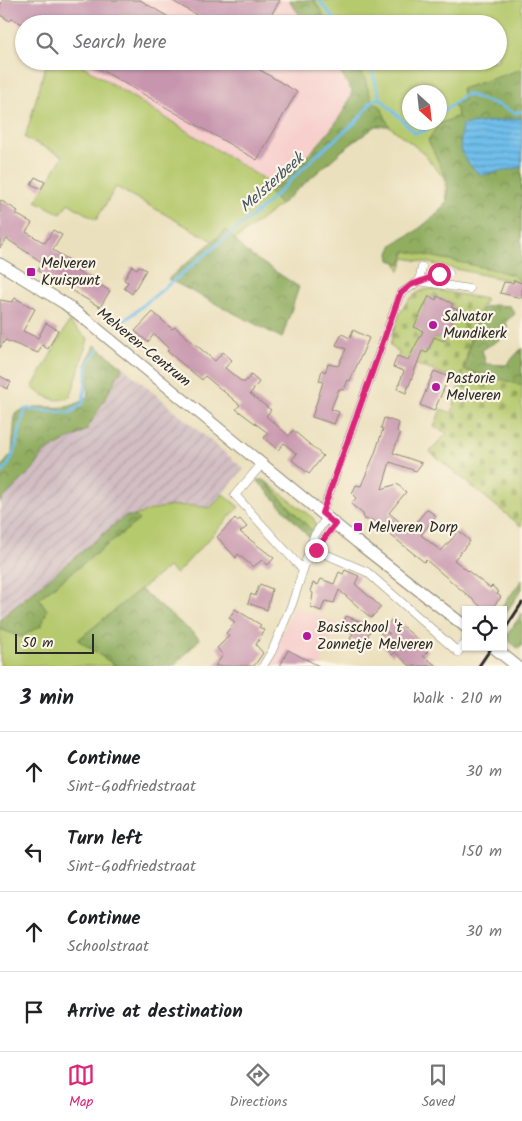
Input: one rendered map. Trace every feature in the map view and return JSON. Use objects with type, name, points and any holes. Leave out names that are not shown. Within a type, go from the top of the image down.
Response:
[{"type":"main road","name":"Melveren-Centrum","points":[[0,264],[78,313],[328,518],[462,623]]},
{"type":"main road","points":[[498,651],[517,666]]},
{"type":"street","points":[[419,281],[422,267]]},
{"type":"street","points":[[303,570],[316,550],[328,518],[400,294],[419,281],[449,273]]},
{"type":"street","points":[[419,281],[469,289]]},
{"type":"street","points":[[262,464],[235,495],[303,570]]},
{"type":"street","points":[[263,666],[272,651],[288,612],[314,536],[328,518]]},
{"type":"street","points":[[316,550],[367,572],[458,652],[462,647]]},
{"type":"shaded area","points":[[0,0],[289,0],[300,15],[15,15],[15,24],[0,15]]},
{"type":"shaded area","points":[[89,70],[339,70],[352,91],[349,102],[334,127],[275,186]]},
{"type":"shaded area","points":[[123,367],[244,469],[210,508],[184,504],[154,508],[135,515],[125,516],[0,619],[0,502],[35,467],[44,452],[89,429]]},
{"type":"shaded area","name":"Basisschool 't Zonnetje Melveren","points":[[294,606],[338,624],[321,663],[326,666],[267,666]]},
{"type":"green space","points":[[289,0],[314,0],[323,15],[300,15]]},
{"type":"green space","points":[[312,0],[522,0],[521,283],[405,258],[400,271],[393,255],[437,214],[447,201],[444,178],[421,151],[389,126],[354,70],[507,70],[507,15],[321,15]]},
{"type":"green space","points":[[522,69],[521,283],[513,275],[496,270],[406,251],[401,264],[390,260],[389,253],[393,244],[416,231],[437,214],[447,201],[448,182],[428,140],[435,130],[447,130],[447,121],[458,116],[454,104],[464,100],[461,89]]},
{"type":"green space","points":[[44,70],[89,70],[275,186],[270,192],[280,205],[235,240],[226,230],[213,241],[116,187],[96,220],[68,203],[61,214],[36,201],[63,156],[25,138]]},
{"type":"green space","points":[[339,70],[361,70],[372,101],[381,107],[389,126],[376,126],[343,150],[280,205],[269,192],[329,132],[347,104],[352,91]]},
{"type":"green space","points":[[226,230],[246,252],[299,287],[282,338],[168,279]]},
{"type":"green space","points":[[430,289],[486,299],[473,323],[464,370],[522,385],[522,527],[430,452],[447,433],[434,427],[441,409],[452,413],[463,372],[456,379],[398,358],[399,352],[390,346],[394,328],[402,310],[413,296],[421,291]],"holes":[[[429,296],[436,300],[437,297],[453,304],[451,307],[458,310],[444,340],[434,337],[427,353],[415,348],[423,331]]]},
{"type":"green space","points":[[493,305],[510,306],[515,314],[506,321],[508,329],[502,338],[482,350],[486,364],[506,365],[522,348],[522,385],[464,370],[477,314],[483,308]]},
{"type":"green space","points":[[69,322],[88,339],[71,396],[55,400],[32,388]]},
{"type":"green space","points":[[95,345],[123,367],[87,430],[44,452],[35,467],[0,502],[0,468],[12,454],[15,414],[34,407],[70,406],[79,403],[88,396],[86,363]]},
{"type":"green space","points":[[257,480],[264,480],[312,531],[309,537]]},
{"type":"green space","points":[[264,480],[313,518],[316,524],[312,531]]},
{"type":"green space","points":[[223,494],[239,507],[176,574],[168,567],[78,640],[116,666],[0,666],[0,629],[17,634],[39,598],[139,520],[135,516],[154,509],[172,506],[210,508]]},
{"type":"green space","points":[[125,516],[135,516],[139,520],[39,598],[47,610],[42,625],[21,637],[0,629],[0,619]]},
{"type":"green space","points":[[522,580],[522,589],[507,611],[507,606],[502,606]]},
{"type":"green space","points":[[140,589],[200,639],[174,666],[116,666],[78,640]]},
{"type":"green space","points":[[522,613],[522,646],[519,649],[507,640],[507,635]]},
{"type":"water","points":[[522,118],[522,167],[481,175],[465,159],[460,141],[462,125]]},
{"type":"building","points":[[3,0],[140,0],[165,15],[15,15],[15,20],[12,18],[10,21],[0,15],[0,6]]},
{"type":"building","points":[[171,0],[280,0],[271,15],[197,15]]},
{"type":"building","points":[[102,70],[260,70],[297,92],[257,160]]},
{"type":"building","points":[[35,177],[45,182],[41,189],[31,184]]},
{"type":"building","points":[[0,200],[18,211],[16,214],[32,223],[26,232],[45,243],[53,230],[62,235],[53,250],[78,266],[75,270],[110,291],[100,307],[38,271],[43,263],[7,239],[0,248]]},
{"type":"building","points":[[132,266],[137,269],[139,266],[146,270],[132,294],[124,288],[128,282],[124,280]]},
{"type":"building","points":[[514,280],[522,283],[522,298],[500,293],[504,282],[513,283]]},
{"type":"building","name":"Salvator Mundikerk","points":[[429,296],[436,300],[437,296],[453,304],[451,307],[458,310],[444,341],[434,337],[427,353],[422,351],[406,393],[397,389],[404,371],[393,367],[397,356],[408,360],[423,331],[414,327]]},
{"type":"building","points":[[15,298],[35,309],[23,331],[38,338],[46,323],[58,330],[48,349],[42,345],[38,353],[5,340],[0,348],[0,300],[12,302]]},
{"type":"building","points":[[153,312],[172,329],[175,327],[215,361],[223,352],[232,360],[225,368],[242,382],[245,382],[251,375],[259,382],[250,394],[271,410],[266,416],[289,436],[293,430],[323,456],[309,474],[292,460],[297,454],[284,443],[278,450],[264,438],[268,433],[236,409],[240,405],[205,376],[202,380],[167,351],[169,349],[154,334],[148,342],[135,331]]},
{"type":"building","points":[[353,330],[369,338],[350,381],[348,380],[344,390],[339,389],[331,409],[339,412],[334,424],[312,417],[323,382],[319,381],[322,370],[325,372],[328,364],[338,366],[346,349],[336,345],[342,334],[350,338]]},
{"type":"building","name":"Pastorie Melveren","points":[[434,371],[449,377],[434,411],[420,405]]},
{"type":"building","points":[[0,376],[11,382],[7,389],[0,385]]},
{"type":"building","points":[[384,418],[399,423],[397,431],[400,434],[393,453],[422,463],[416,471],[390,462],[382,489],[397,484],[406,492],[389,513],[410,530],[427,509],[436,516],[421,535],[441,551],[459,531],[470,541],[454,560],[490,588],[492,586],[499,592],[497,594],[501,597],[493,606],[480,606],[426,560],[424,562],[372,520],[364,519],[363,514],[351,504],[356,498],[352,494],[356,485],[361,486],[375,453],[383,429],[381,428]]},
{"type":"building","points":[[235,518],[237,521],[240,519],[247,527],[240,532],[274,558],[268,565],[262,560],[253,567],[238,554],[236,558],[217,537]]},
{"type":"building","points":[[345,570],[359,576],[355,584],[381,607],[371,618],[339,590],[334,603],[325,601],[321,611],[311,607],[313,593],[310,591],[313,583],[318,585],[321,579],[334,584],[339,572],[343,574]]},
{"type":"building","points":[[260,584],[272,589],[267,610],[248,603],[251,594],[255,596]]},
{"type":"building","points":[[235,609],[261,625],[259,627],[264,630],[256,645],[263,653],[254,666],[215,666],[223,655],[217,648],[229,636],[226,633],[235,622],[229,618]]},
{"type":"building","points":[[346,616],[372,626],[364,645],[350,639],[353,633],[341,629]]},
{"type":"building","points":[[393,618],[422,643],[420,645],[428,651],[423,656],[437,666],[410,666],[395,652],[392,655],[383,646],[388,640],[376,629],[390,634],[384,628]]},
{"type":"building","points":[[288,650],[319,666],[280,666]]},
{"type":"waterway","points":[[319,0],[331,15]]},
{"type":"waterway","points":[[371,70],[380,98]]},
{"type":"waterway","name":"Melsterbeek","points":[[447,109],[466,94],[515,113],[522,111]]},
{"type":"waterway","name":"Melsterbeek","points":[[118,326],[262,208],[319,153],[357,121],[373,100],[380,98],[402,120]]},
{"type":"waterway","name":"Melsterbeek","points":[[412,130],[415,133],[426,130]]},
{"type":"waterway","name":"Melsterbeek","points":[[0,475],[14,452],[26,409],[70,413],[83,403],[88,363],[99,349]]},
{"type":"railway","points":[[507,626],[522,603]]},
{"type":"railway","points":[[479,666],[489,651]]},
{"type":"place","name":"Melveren Kruispunt","points":[[31,272]]},
{"type":"place","name":"Salvator Mundikerk","points":[[433,325]]},
{"type":"place","name":"Pastorie Melveren","points":[[436,387]]},
{"type":"place","name":"Melveren Dorp","points":[[358,527]]},
{"type":"place","name":"Basisschool 't Zonnetje Melveren","points":[[307,636]]},
{"type":"route","points":[[316,550],[335,524],[322,513],[400,294],[411,285],[439,274]]}]
